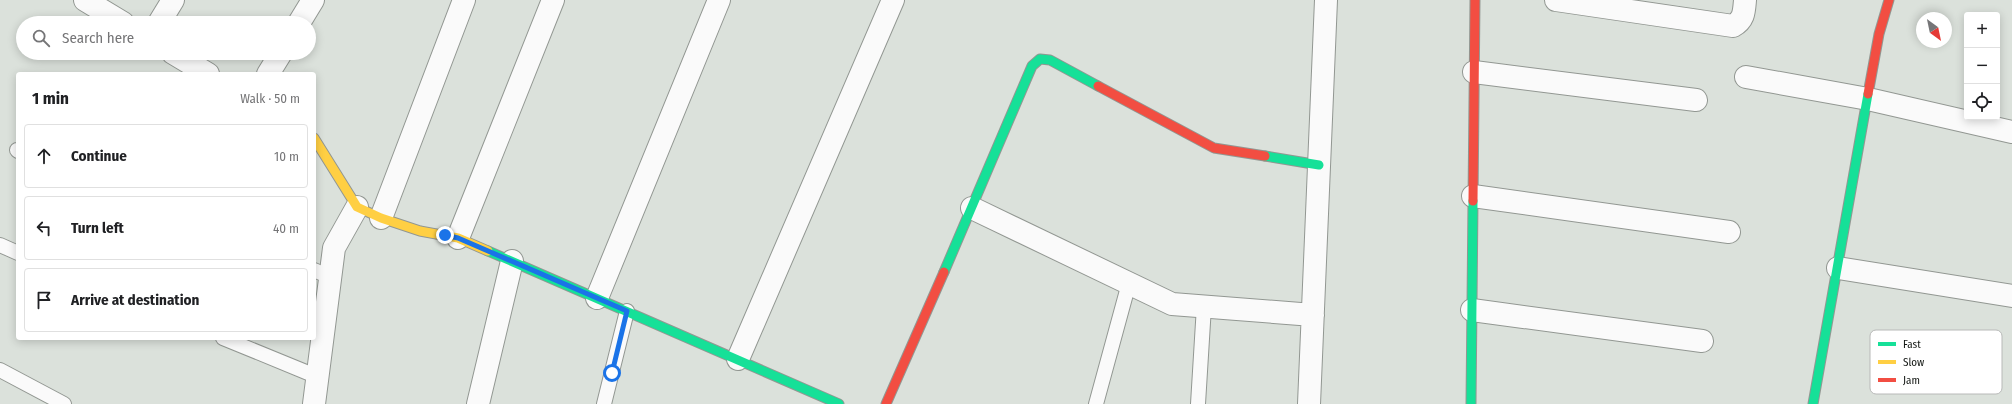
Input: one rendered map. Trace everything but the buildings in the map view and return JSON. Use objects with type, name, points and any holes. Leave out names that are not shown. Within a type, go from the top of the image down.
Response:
[{"type":"street","points":[[85,0],[111,16]]},
{"type":"street","points":[[163,16],[173,0]]},
{"type":"street","points":[[303,16],[313,0]]},
{"type":"street","points":[[382,218],[464,0]]},
{"type":"street","points":[[458,238],[553,0]]},
{"type":"street","points":[[597,298],[719,0]]},
{"type":"street","points":[[738,360],[893,0]]},
{"type":"street","points":[[1309,404],[1326,0]]},
{"type":"street","points":[[1471,404],[1474,0]]},
{"type":"street","points":[[1556,0],[1733,26],[1740,22],[1744,14],[1745,0]]},
{"type":"street","points":[[1813,404],[1880,34],[1889,0]]},
{"type":"street","points":[[886,404],[972,208],[1032,66],[1040,58],[1050,60],[1214,148],[1319,166]]},
{"type":"street","points":[[185,60],[205,72]]},
{"type":"street","points":[[269,72],[277,60]]},
{"type":"street","points":[[1474,72],[1696,100]]},
{"type":"street","points":[[1746,77],[1868,98],[2012,132]]},
{"type":"street","points":[[316,141],[357,207],[382,218],[420,231],[458,238],[839,404]]},
{"type":"street","points":[[1473,196],[1728,232]]},
{"type":"street","points":[[314,404],[318,377],[322,273],[357,207]]},
{"type":"street","points":[[972,208],[1172,304],[1313,315]]},
{"type":"street","points":[[478,404],[512,261]]},
{"type":"street","points":[[1838,268],[2012,296]]},
{"type":"street","points":[[1472,310],[1702,341]]},
{"type":"lane","points":[[0,245],[16,252]]},
{"type":"lane","points":[[1096,404],[1129,283]]},
{"type":"lane","points":[[1198,404],[1204,306]]},
{"type":"lane","points":[[604,404],[627,311]]},
{"type":"lane","points":[[228,340],[318,377]]},
{"type":"lane","points":[[0,370],[64,404]]},
{"type":"traffic: fast","points":[[944,272],[1032,66],[1040,59],[1050,60],[1098,86]]},
{"type":"traffic: fast","points":[[1813,404],[1868,94]]},
{"type":"traffic: fast","points":[[1265,156],[1319,165]]},
{"type":"traffic: fast","points":[[1471,404],[1473,201]]},
{"type":"traffic: fast","points":[[488,251],[839,404]]},
{"type":"traffic: slow","points":[[316,141],[357,207],[381,218],[420,231],[458,238],[488,251]]},
{"type":"traffic: jam","points":[[1473,201],[1475,0]]},
{"type":"traffic: jam","points":[[1868,94],[1879,34],[1889,0]]},
{"type":"traffic: jam","points":[[1098,86],[1214,148],[1265,156]]},
{"type":"traffic: jam","points":[[886,404],[944,272]]},
{"type":"route","points":[[445,235],[458,238],[627,311],[612,373]]}]
